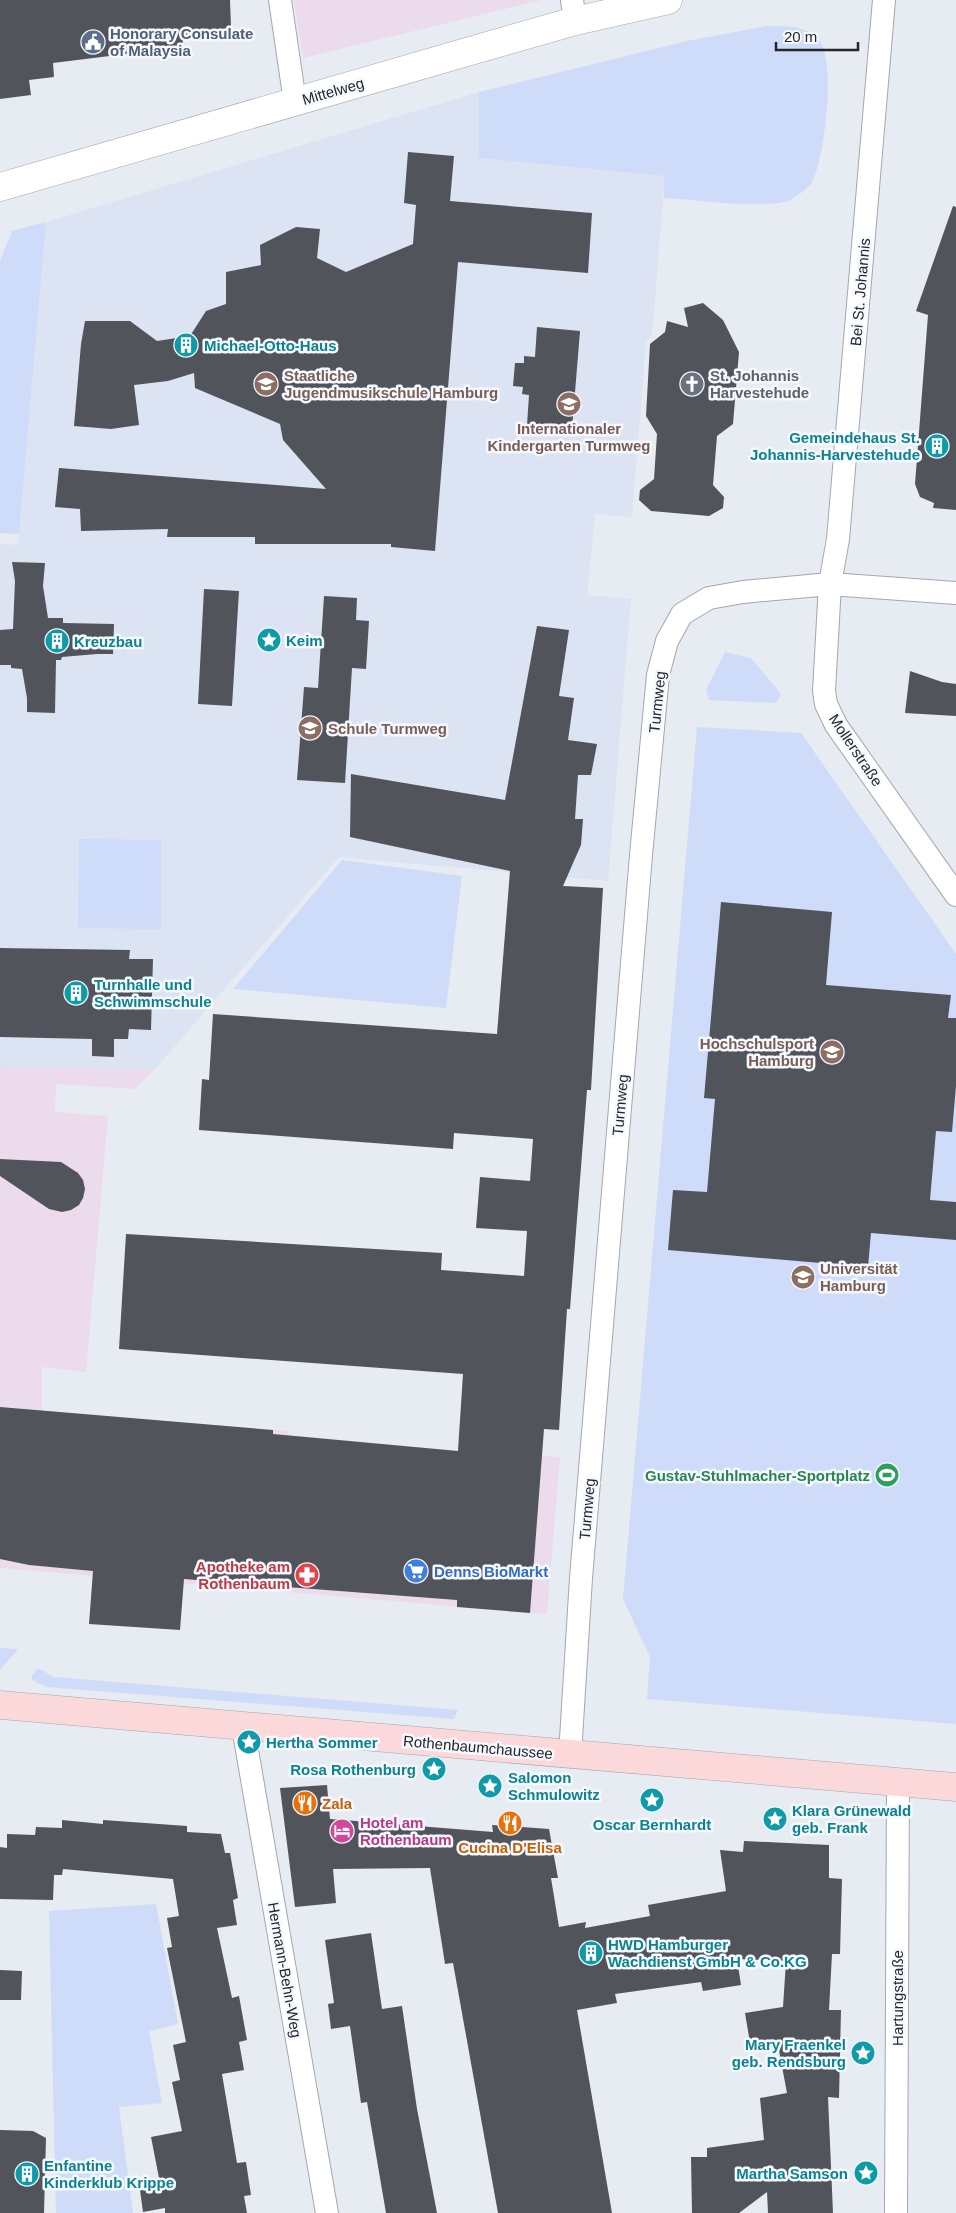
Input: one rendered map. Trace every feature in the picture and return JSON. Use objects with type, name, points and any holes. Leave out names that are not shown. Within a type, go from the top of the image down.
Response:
[{"type":"main road","name":"Rothenbaumchaussee","points":[[0,1705],[956,1787]]},
{"type":"street","points":[[280,0],[295,102]]},
{"type":"street","name":"Mittelweg","points":[[0,187],[295,102],[574,11],[668,0]]},
{"type":"street","name":"Bei St. Johannis","points":[[830,584],[838,539],[884,0]]},
{"type":"street","name":"Turmweg","points":[[570,1755],[592,1448],[640,855],[658,675],[667,640],[682,614],[709,598],[743,592],[830,584],[956,593]]},
{"type":"street","name":"Mollerstraße","points":[[830,584],[824,691],[829,710],[836,725],[956,895]]},
{"type":"street","name":"Hermann-Behn-Weg","points":[[243,1727],[327,2213]]},
{"type":"street","name":"Hartungstraße","points":[[896,2213],[898,1782]]},
{"type":"shaded area","points":[[294,0],[542,0],[303,58]]},
{"type":"shaded area","points":[[766,26],[781,26],[804,30],[816,37],[821,43],[825,55],[828,91],[821,153],[811,184],[792,199],[767,204],[749,204],[664,198],[664,176],[479,158],[479,92],[687,41]]},
{"type":"shaded area","points":[[479,92],[479,158],[665,176],[652,336],[646,342],[632,517],[595,514],[587,595],[631,599],[608,881],[339,857],[155,1069],[0,1067],[0,544],[18,545],[46,222]]},
{"type":"shaded area","points":[[46,222],[19,534],[0,533],[0,261],[12,231]]},
{"type":"shaded area","points":[[725,652],[751,658],[781,694],[776,703],[709,700],[706,690]]},
{"type":"shaded area","name":"Universität Hamburg","points":[[697,727],[801,733],[956,954],[956,1724],[647,1699],[650,1657],[623,1599]]},
{"type":"shaded area","points":[[79,839],[161,840],[161,929],[78,928]]},
{"type":"shaded area","points":[[342,860],[462,876],[446,1008],[233,989]]},
{"type":"shaded area","points":[[0,1067],[155,1069],[134,1089],[56,1084],[55,1112],[108,1116],[86,1372],[42,1367],[42,1411],[287,1431],[289,1435],[457,1451],[459,1424],[517,1427],[515,1454],[560,1457],[547,1614],[0,1568]]},
{"type":"shaded area","points":[[0,1648],[18,1649],[0,1670]]},
{"type":"shaded area","points":[[38,1668],[54,1677],[458,1710],[454,1719],[47,1687],[32,1680],[32,1676]]},
{"type":"shaded area","points":[[156,1904],[178,2024],[149,2031],[162,2103],[119,2107],[133,2213],[56,2213],[49,1911]]},
{"type":"building","points":[[0,0],[230,0],[231,27],[207,35],[184,35],[182,47],[53,63],[54,77],[29,80],[31,95],[0,99]]},
{"type":"building","points":[[408,152],[454,156],[450,201],[592,213],[588,273],[458,262],[435,551],[391,547],[391,544],[255,544],[255,537],[167,537],[168,529],[81,531],[80,509],[55,507],[59,468],[326,489],[283,440],[280,424],[195,388],[194,373],[168,381],[134,385],[139,425],[111,429],[74,426],[81,344],[85,321],[130,321],[157,341],[190,336],[206,311],[226,304],[226,272],[261,265],[260,245],[296,227],[320,229],[317,258],[346,272],[413,244],[416,205],[404,203]]},
{"type":"building","points":[[953,206],[956,207],[956,510],[933,508],[934,503],[920,497],[915,484],[928,315],[916,311]]},
{"type":"building","name":"St. Johannis Harvestehude","points":[[703,303],[723,320],[739,352],[733,424],[717,436],[713,485],[724,497],[723,508],[709,516],[651,511],[639,500],[640,490],[654,479],[657,434],[646,416],[650,344],[665,332],[667,321],[688,327],[684,308]]},
{"type":"building","points":[[537,327],[580,331],[572,429],[527,425],[529,395],[522,394],[523,387],[513,386],[515,363],[524,363],[524,356],[535,357]]},
{"type":"building","name":"Kreuzbau","points":[[12,562],[45,563],[43,586],[48,618],[63,618],[63,623],[114,624],[113,654],[62,657],[61,660],[56,660],[55,713],[27,712],[27,698],[22,669],[11,668],[11,665],[0,665],[0,630],[13,629],[15,581]]},
{"type":"building","points":[[204,589],[239,591],[232,706],[198,704]]},
{"type":"building","points":[[324,596],[357,598],[356,620],[369,621],[366,669],[352,668],[345,783],[297,780],[304,687],[318,688]]},
{"type":"building","points":[[537,626],[569,630],[559,696],[574,698],[568,740],[597,744],[591,775],[578,775],[575,819],[583,819],[581,845],[563,886],[603,888],[591,1090],[587,1090],[570,1309],[567,1309],[559,1430],[544,1429],[530,1613],[457,1607],[457,1600],[184,1579],[180,1630],[89,1624],[93,1571],[29,1565],[0,1559],[0,1407],[273,1430],[273,1434],[458,1451],[463,1374],[119,1349],[126,1234],[442,1253],[441,1270],[524,1276],[527,1231],[476,1228],[480,1177],[530,1181],[533,1139],[454,1133],[453,1149],[199,1130],[202,1079],[209,1080],[213,1014],[497,1034],[510,871],[350,837],[351,774],[505,800]]},
{"type":"building","points":[[910,671],[942,682],[956,684],[956,716],[905,713]]},
{"type":"building","name":"Hochschulsport Hamburg","points":[[721,902],[832,912],[826,985],[951,995],[948,1018],[956,1018],[956,1086],[952,1132],[936,1131],[930,1200],[956,1202],[956,1240],[871,1233],[868,1267],[668,1250],[673,1190],[707,1192],[715,1099],[704,1098]]},
{"type":"building","name":"Turnhalle und Schwimmschule","points":[[0,948],[130,950],[129,959],[153,959],[151,1030],[129,1029],[128,1039],[114,1039],[114,1057],[92,1056],[92,1039],[0,1037]]},
{"type":"building","points":[[0,1159],[61,1162],[78,1173],[83,1180],[85,1189],[83,1198],[79,1205],[71,1210],[62,1212],[49,1209],[0,1176]]},
{"type":"building","points":[[327,1785],[330,1819],[493,1832],[492,1825],[549,1829],[558,1878],[551,1878],[559,1927],[586,1922],[585,1928],[650,1916],[648,1905],[726,1891],[720,1850],[743,1852],[744,1841],[829,1845],[829,1878],[842,1879],[840,1954],[832,1954],[829,2010],[841,2010],[839,2098],[828,2097],[833,2213],[768,2213],[767,2192],[739,2213],[692,2213],[691,2157],[707,2157],[707,2148],[764,2140],[760,2098],[787,2093],[778,2045],[751,2049],[745,2013],[783,2007],[786,1961],[737,1959],[741,1985],[703,1991],[701,1982],[615,1994],[617,2003],[577,2010],[612,2213],[498,2213],[453,1963],[445,1964],[430,1868],[333,1869],[336,1903],[295,1907],[280,1788]]},
{"type":"building","points":[[62,1820],[103,1824],[103,1820],[187,1826],[187,1832],[221,1834],[225,1853],[230,1853],[238,1898],[233,1900],[237,1925],[217,1928],[232,1998],[239,1996],[247,2040],[239,2042],[244,2070],[222,2074],[237,2163],[246,2162],[251,2195],[244,2196],[247,2213],[165,2213],[165,2208],[143,2212],[139,2183],[156,2181],[155,2178],[159,2178],[151,2137],[182,2131],[172,2082],[180,2080],[173,2045],[186,2042],[167,1948],[172,1947],[167,1918],[179,1916],[173,1879],[63,1869],[62,1875],[54,1875],[53,1900],[0,1899],[0,1847],[7,1848],[7,1834],[35,1835],[36,1827],[62,1828]]},
{"type":"building","points":[[371,1933],[382,2009],[402,2006],[417,2109],[437,2213],[386,2213],[367,2102],[361,2103],[350,2026],[331,2029],[328,2004],[334,2003],[325,1940]]},
{"type":"building","points":[[0,1970],[22,1971],[21,2000],[0,2000]]},
{"type":"building","name":"Enfantine Kinderklub Krippe","points":[[0,2130],[33,2131],[46,2138],[44,2213],[0,2213]]},
{"type":"place","name":"Honorary Consulate of Malaysia","points":[[93,42]]},
{"type":"place","name":"Michael-Otto-Haus","points":[[186,345]]},
{"type":"place","name":"Staatliche Jugendmusikschule Hamburg","points":[[266,384]]},
{"type":"place","name":"St. Johannis Harvestehude","points":[[692,384]]},
{"type":"place","name":"Internationaler Kindergarten Turmweg","points":[[569,404]]},
{"type":"place","name":"Gemeindehaus St. Johannis-Harvestehude","points":[[937,446]]},
{"type":"place","name":"Keim","points":[[269,640]]},
{"type":"place","name":"Kreuzbau","points":[[57,641]]},
{"type":"place","name":"Schule Turmweg","points":[[310,728]]},
{"type":"place","name":"Turnhalle und Schwimmschule","points":[[76,993]]},
{"type":"place","name":"Hochschulsport Hamburg","points":[[832,1052]]},
{"type":"place","name":"Universität Hamburg","points":[[803,1277]]},
{"type":"place","name":"Gustav-Stuhlmacher-Sportplatz","points":[[887,1475]]},
{"type":"place","name":"Denns BioMarkt","points":[[416,1571]]},
{"type":"place","name":"Apotheke am Rothenbaum","points":[[307,1575]]},
{"type":"place","name":"Hertha Sommer","points":[[249,1742]]},
{"type":"place","name":"Rosa Rothenburg","points":[[434,1769]]},
{"type":"place","name":"Salomon Schmulowitz","points":[[490,1786]]},
{"type":"place","name":"Oscar Bernhardt","points":[[652,1800]]},
{"type":"place","name":"Zala","points":[[305,1803]]},
{"type":"place","name":"Klara Grünewald geb. Frank","points":[[775,1819]]},
{"type":"place","name":"Cucina D'Elisa","points":[[510,1823]]},
{"type":"place","name":"Hotel am Rothenbaum","points":[[342,1831]]},
{"type":"place","name":"HWD Hamburger Wachdienst GmbH & Co.KG","points":[[591,1953]]},
{"type":"place","name":"Mary Fraenkel geb. Rendsburg","points":[[863,2053]]},
{"type":"place","name":"Martha Samson","points":[[866,2173]]},
{"type":"place","name":"Enfantine Kinderklub Krippe","points":[[27,2174]]}]
